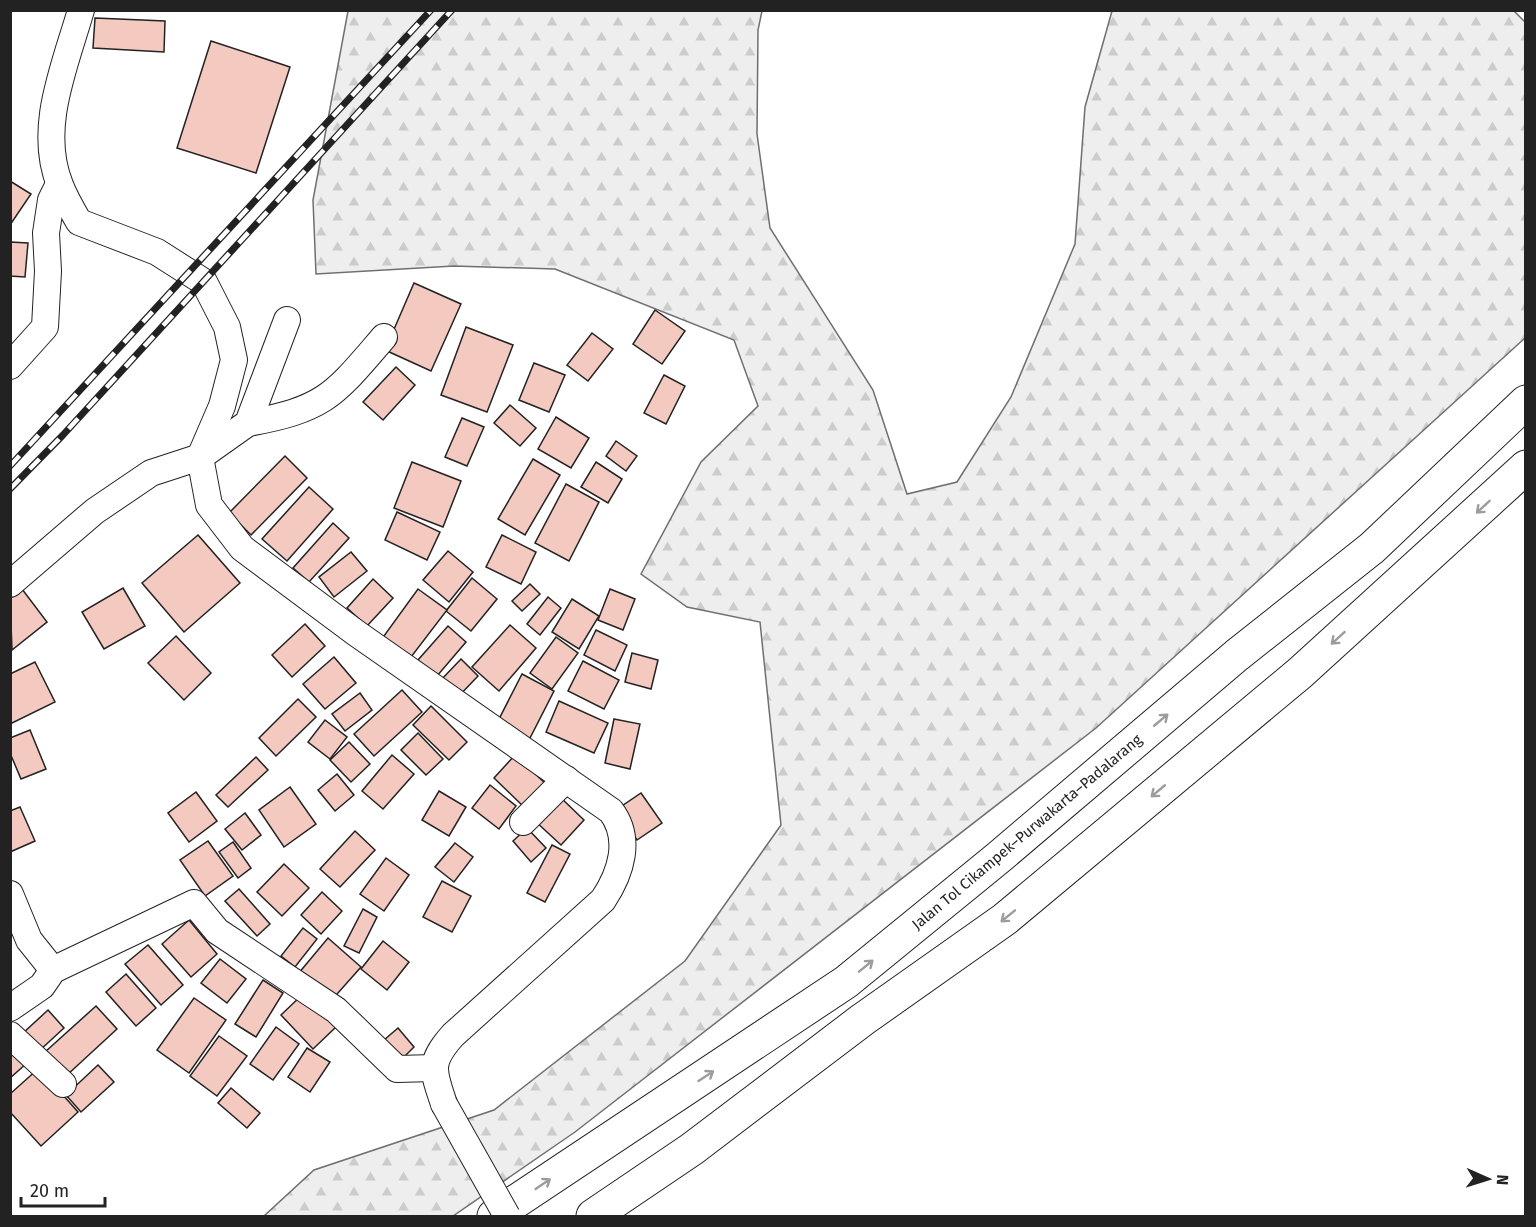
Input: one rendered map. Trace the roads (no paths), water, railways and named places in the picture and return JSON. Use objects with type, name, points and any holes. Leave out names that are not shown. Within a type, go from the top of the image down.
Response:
[{"type":"highway","name":"Jalan Tol Cikampek–Purwakarta–Padalarang","points":[[494,1216],[846,982],[998,858],[1237,655],[1372,548],[1526,402]]},
{"type":"highway","points":[[593,1216],[692,1149],[862,1020],[1005,919],[1300,672],[1526,467]]},
{"type":"street","points":[[81,10],[55,103],[50,141],[59,184],[79,222],[157,252],[204,282],[226,327],[234,360],[222,406],[200,457],[209,505],[242,548],[356,633],[611,811],[617,820],[623,846],[615,881],[603,900],[453,1035],[437,1055],[434,1068],[444,1104],[507,1216]]},
{"type":"street","points":[[10,366],[45,327],[48,272],[46,233],[51,200],[59,184]]},
{"type":"street","points":[[248,423],[286,320]]},
{"type":"street","points":[[10,584],[95,511],[151,472],[200,457],[248,423],[289,416],[317,405],[339,389],[384,337]]},
{"type":"street","points":[[523,822],[566,779]]},
{"type":"street","points":[[10,894],[29,940],[53,970]]},
{"type":"street","points":[[10,1008],[42,986],[53,970],[194,903],[217,931],[336,1010],[397,1069],[434,1068]]},
{"type":"street","points":[[10,1035],[63,1084]]},
{"type":"railway","points":[[10,466],[431,10]]},
{"type":"railway","points":[[10,489],[63,435],[452,10]]}]
